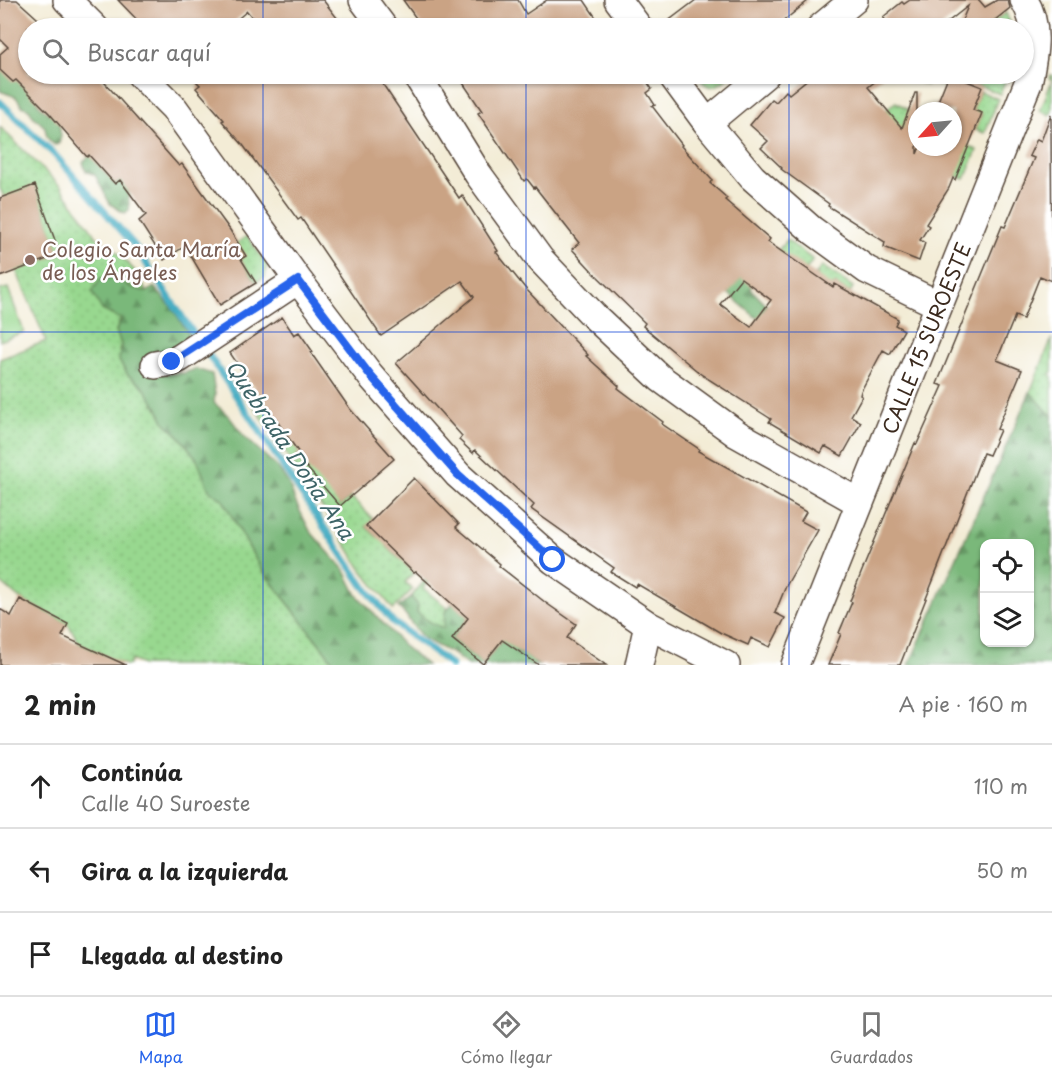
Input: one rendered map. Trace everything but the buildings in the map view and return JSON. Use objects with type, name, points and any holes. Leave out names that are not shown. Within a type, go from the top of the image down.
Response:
[{"type":"street","points":[[67,0],[85,18]]},
{"type":"street","points":[[363,0],[376,18]]},
{"type":"street","points":[[618,0],[632,18]]},
{"type":"street","points":[[832,18],[854,0]]},
{"type":"street","name":"CALLE 15 SUROESTE","points":[[1034,38],[1036,46],[1034,55]]},
{"type":"street","points":[[150,84],[174,108],[298,280],[370,375],[458,475],[553,560],[648,625],[726,665]]},
{"type":"street","points":[[422,84],[478,174],[533,249],[594,316],[660,378],[737,434],[860,503]]},
{"type":"street","points":[[678,84],[752,177],[812,230],[867,270],[939,305]]},
{"type":"street","points":[[707,123],[754,84]]},
{"type":"street","name":"CALLE 15 SUROESTE","points":[[795,665],[1027,84]]},
{"type":"street","points":[[154,365],[172,362],[184,355],[298,280]]},
{"type":"street","points":[[639,665],[648,625]]},
{"type":"green space","points":[[0,71],[18,76],[18,84],[31,84],[45,94],[37,103],[48,114],[56,106],[61,136],[59,144],[55,145],[50,141],[45,127],[29,109],[22,106],[16,97],[0,91]]},
{"type":"green space","points":[[1052,80],[1052,111],[1050,115],[1040,111]]},
{"type":"green space","points":[[974,84],[1004,84],[1000,94]]},
{"type":"green space","points":[[980,91],[998,99],[985,133],[976,130],[982,114],[973,110]]},
{"type":"green space","points":[[896,102],[908,109],[908,133],[870,135],[890,106]]},
{"type":"green space","points":[[0,127],[61,187],[99,240],[117,252],[136,272],[147,292],[130,287],[115,277],[102,310],[121,319],[116,331],[121,344],[119,351],[128,375],[143,386],[165,423],[180,437],[197,459],[209,490],[223,500],[260,567],[336,665],[143,665],[131,660],[129,665],[125,665],[80,644],[68,624],[20,599],[0,582],[0,359],[46,341],[16,270],[60,254],[35,186],[4,197],[0,188]]},
{"type":"green space","points":[[962,143],[977,150],[965,179],[956,176],[957,156],[962,156]]},
{"type":"green space","points":[[99,147],[96,162],[115,184],[119,180],[128,183],[129,211],[124,213],[110,204],[95,175],[86,171],[83,162]]},
{"type":"green space","points":[[247,236],[267,265],[265,277],[256,282],[240,259],[237,243]]},
{"type":"green space","points":[[787,240],[813,260],[806,270],[773,256]]},
{"type":"green space","points":[[710,255],[753,283],[751,289],[767,306],[777,335],[700,267]]},
{"type":"green space","points":[[822,266],[853,287],[850,293],[835,284],[829,293],[814,283],[818,276],[816,274]]},
{"type":"green space","points":[[115,277],[130,287],[147,292],[154,287],[173,309],[188,333],[185,351],[165,374],[184,373],[196,369],[212,374],[214,403],[279,469],[289,484],[310,531],[345,571],[357,595],[406,648],[427,665],[336,665],[260,567],[223,500],[209,490],[197,459],[180,437],[165,423],[143,386],[128,375],[119,361],[121,344],[116,331],[121,319],[102,310],[92,292],[101,278]]},
{"type":"green space","points":[[8,288],[24,332],[0,341],[0,290]]},
{"type":"green space","points":[[1052,338],[1052,372],[1050,374],[1052,377],[1052,416],[1030,392]]},
{"type":"green space","points":[[261,390],[274,409],[270,412],[285,433],[307,420],[302,451],[296,456],[304,466],[318,455],[340,506],[351,497],[373,519],[366,527],[377,537],[384,531],[387,547],[414,573],[405,582],[413,589],[393,609],[361,569],[249,399]]},
{"type":"green space","points":[[1030,392],[1052,416],[1052,665],[909,665]]},
{"type":"green space","points":[[445,556],[423,588],[448,609],[445,612],[444,628],[420,615],[417,612],[418,605],[411,597]]},
{"type":"green space","points":[[411,597],[418,605],[417,612],[420,615],[444,628],[445,612],[452,604],[462,603],[474,611],[452,639],[483,664],[503,639],[539,665],[467,665],[453,654],[424,639],[413,626],[398,607]]},
{"type":"waterway","name":"Quebrada Doña Ana","points":[[0,102],[54,154],[134,245],[197,339]]},
{"type":"waterway","name":"Quebrada Doña Ana","points":[[204,348],[362,584],[393,622],[451,665]]},
{"type":"place","name":"Colegio Santa María de los Ángeles","points":[[30,260]]},
{"type":"route","points":[[172,362],[298,280],[370,375],[458,475],[553,560]]}]
